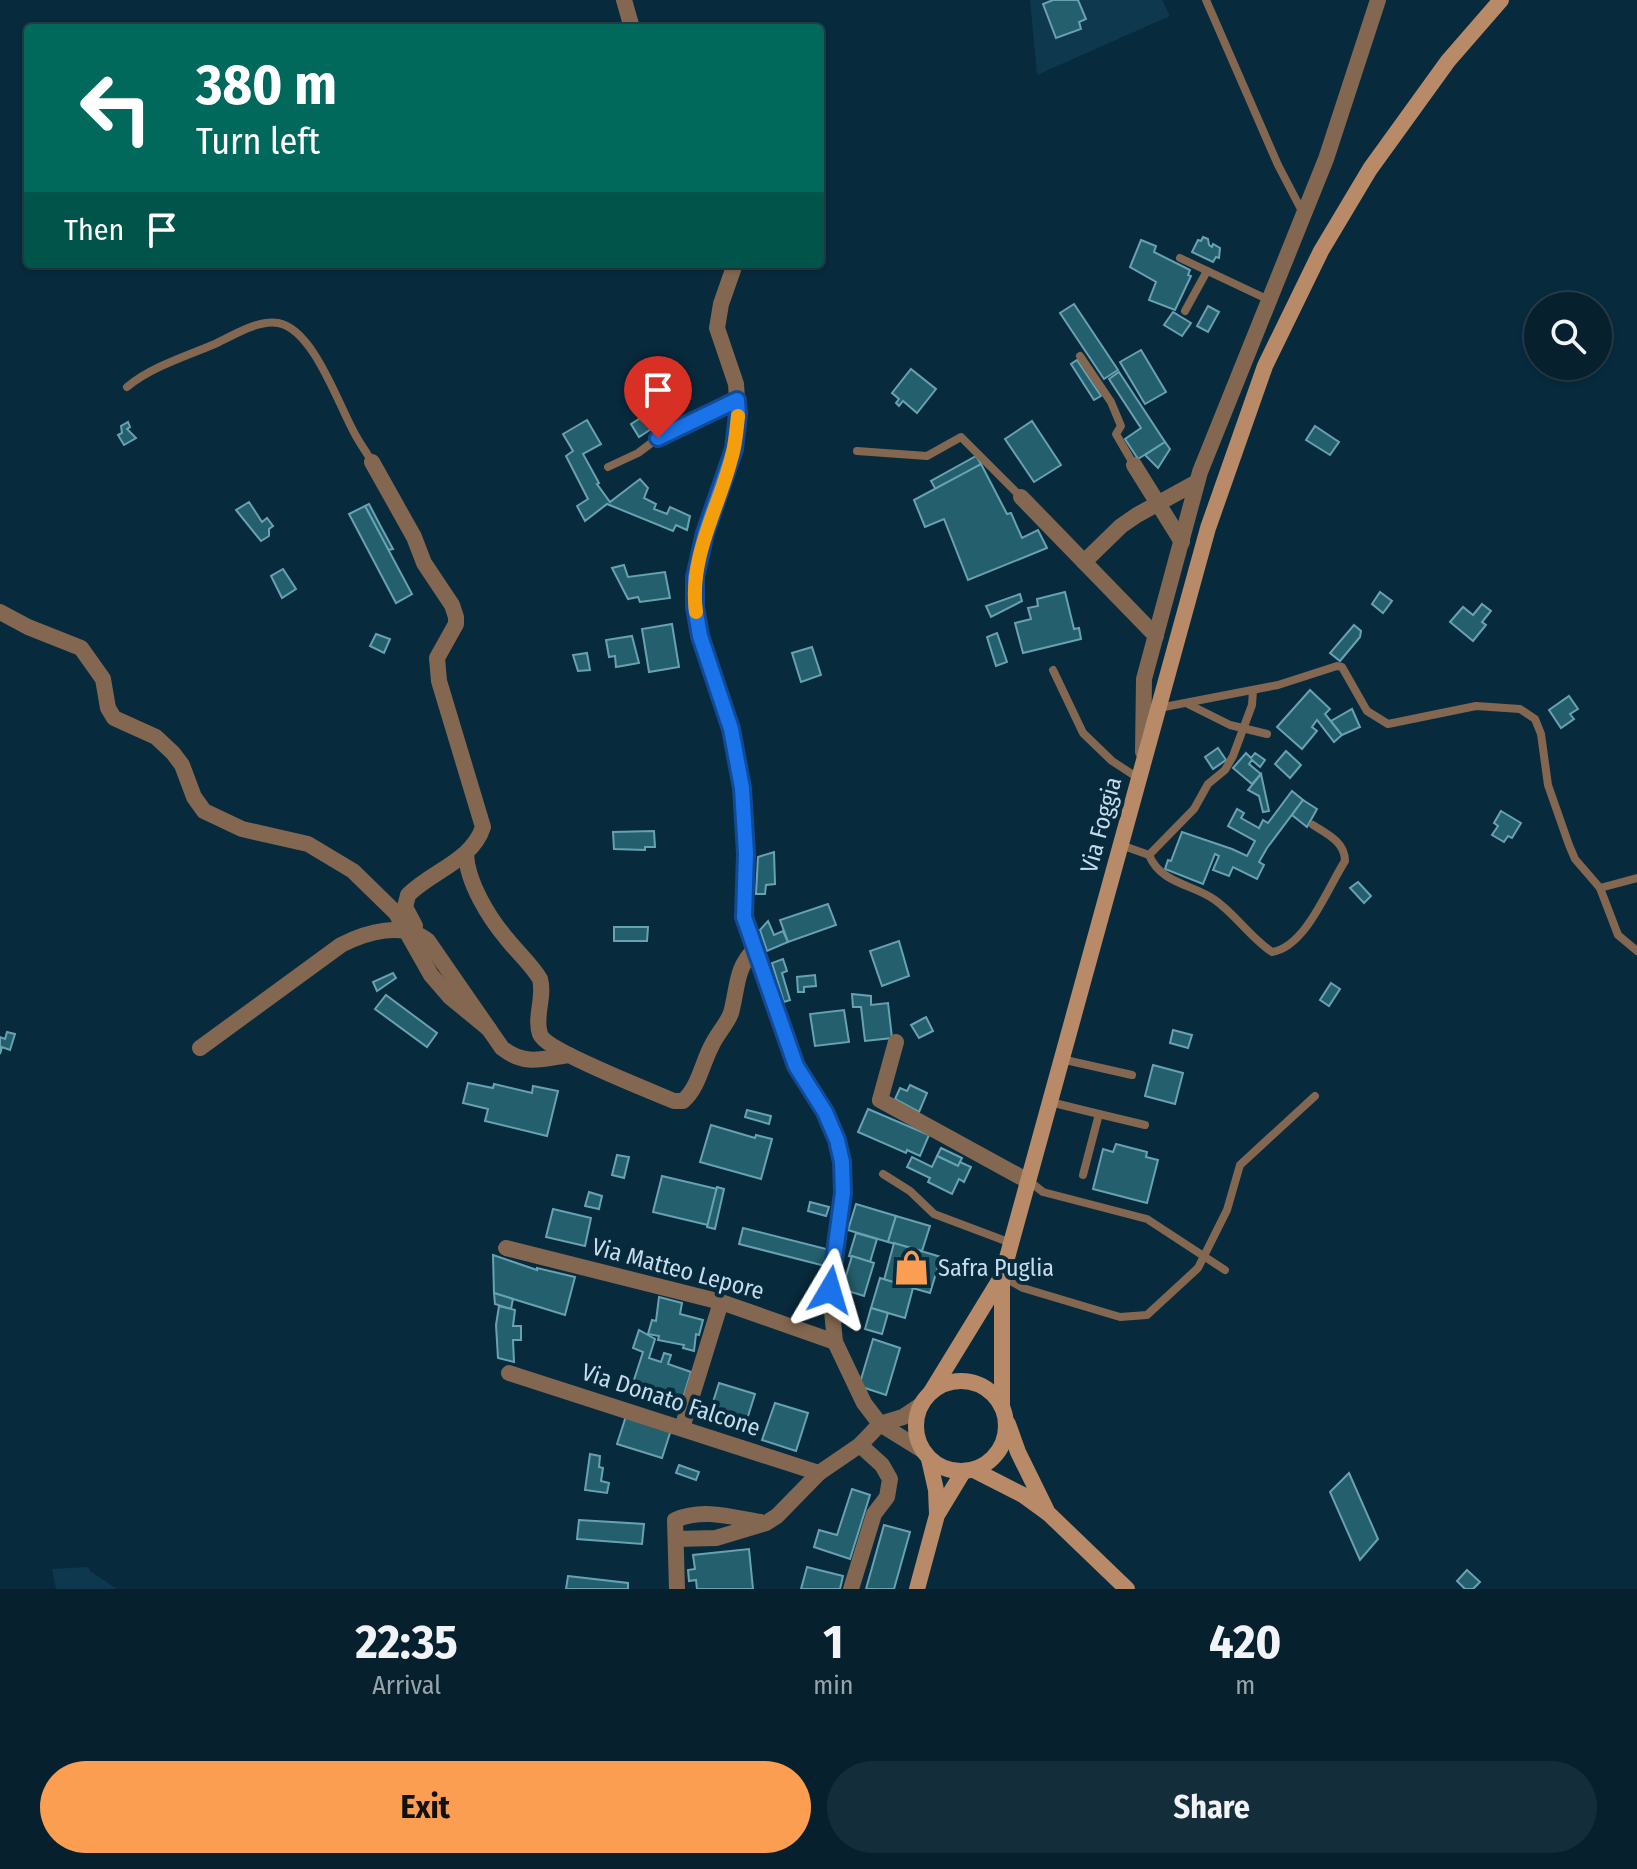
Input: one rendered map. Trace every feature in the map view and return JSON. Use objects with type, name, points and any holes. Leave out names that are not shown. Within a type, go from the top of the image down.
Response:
[{"type":"main road","name":"Via Foggia","points":[[937,1515],[968,1471],[986,1464],[1003,1443],[1002,1276],[1208,528],[1256,390],[1275,342],[1321,251],[1370,169],[1448,61],[1501,0]]},
{"type":"main road","name":"Via Foggia","points":[[917,1589],[937,1515],[936,1490],[915,1428],[926,1398],[1002,1276]]},
{"type":"main road","points":[[926,1398],[943,1385],[956,1381],[983,1387],[994,1396],[1049,1514]]},
{"type":"main road","points":[[926,1455],[939,1466],[968,1471],[1023,1495],[1049,1514],[1127,1589]]},
{"type":"street","points":[[624,0],[631,24]]},
{"type":"street","points":[[1143,762],[1144,679],[1197,482],[1326,159],[1378,0]]},
{"type":"street","points":[[734,268],[721,304],[717,328],[736,384],[738,414],[734,449],[705,533],[695,577],[695,607],[700,636],[731,729],[742,788],[746,854],[744,917],[796,1066],[825,1112],[842,1162],[843,1193],[830,1290],[835,1342],[864,1403],[880,1424],[926,1455]]},
{"type":"street","points":[[372,462],[414,537],[424,563],[452,605],[456,617],[456,624],[437,658],[437,667],[483,827],[480,838],[466,854],[414,888],[405,899],[413,932]]},
{"type":"street","points":[[1134,465],[1182,542]]},
{"type":"street","points":[[1084,562],[1121,526],[1197,482]]},
{"type":"street","points":[[1021,497],[1156,636]]},
{"type":"street","points":[[0,612],[81,648],[103,679],[108,708],[114,718],[156,737],[173,753],[204,811],[242,829],[308,844],[353,871],[443,958],[502,1048],[513,1057],[530,1061],[569,1055]]},
{"type":"street","points":[[466,854],[474,883],[492,919],[540,979],[543,989],[540,1034],[551,1046],[569,1055],[674,1101],[683,1101],[690,1094],[706,1055],[730,1015],[739,970],[745,958],[755,949]]},
{"type":"street","points":[[200,1048],[341,945],[386,930],[413,932]]},
{"type":"street","points":[[896,1042],[880,1100],[1028,1181]]},
{"type":"street","name":"Via Matteo Lepore","points":[[506,1248],[721,1302],[835,1342]]},
{"type":"street","points":[[682,1428],[721,1302]]},
{"type":"street","name":"Via Donato Falcone","points":[[509,1373],[819,1473]]},
{"type":"street","points":[[676,1539],[716,1538],[766,1523],[777,1516],[819,1473],[860,1445],[880,1424],[903,1417],[926,1398]]},
{"type":"street","points":[[851,1589],[874,1514],[887,1497],[890,1479],[882,1465],[860,1445]]},
{"type":"street","points":[[677,1589],[675,1520],[705,1512],[766,1523]]},
{"type":"lane","points":[[1206,0],[1278,165],[1304,214]]},
{"type":"lane","points":[[1180,258],[1269,300]]},
{"type":"lane","points":[[1185,311],[1207,271]]},
{"type":"lane","points":[[127,387],[174,361],[261,324],[286,325],[295,331],[316,359],[355,436],[372,462]]},
{"type":"lane","points":[[1080,356],[1111,402],[1121,426],[1116,434],[1134,465]]},
{"type":"lane","points":[[608,467],[638,453],[658,438],[737,400]]},
{"type":"lane","points":[[857,451],[927,456],[961,437],[1021,497]]},
{"type":"lane","points":[[1158,708],[1278,685],[1337,666],[1342,667],[1367,711],[1388,724],[1476,706],[1520,709],[1528,713],[1539,726],[1548,785],[1575,859],[1600,888],[1618,935],[1637,951]]},
{"type":"lane","points":[[1053,670],[1083,733],[1112,761],[1138,778]]},
{"type":"lane","points":[[1149,855],[1194,809],[1208,784],[1225,770],[1252,705],[1253,690]]},
{"type":"lane","points":[[1187,703],[1202,713],[1267,734]]},
{"type":"lane","points":[[1120,845],[1149,855],[1155,870],[1218,902],[1272,952],[1280,951],[1306,931],[1345,861],[1346,854],[1341,844],[1313,825]]},
{"type":"lane","points":[[1600,888],[1637,878]]},
{"type":"lane","points":[[1061,1059],[1132,1075]]},
{"type":"lane","points":[[1002,1276],[1023,1288],[1120,1317],[1147,1315],[1198,1268],[1205,1257],[1227,1210],[1240,1165],[1315,1096]]},
{"type":"lane","points":[[1050,1102],[1145,1125]]},
{"type":"lane","points":[[1083,1175],[1099,1114]]},
{"type":"lane","points":[[883,1174],[910,1191],[934,1214],[1011,1243]]},
{"type":"lane","points":[[1028,1181],[1043,1192],[1147,1219],[1225,1270]]},
{"type":"shaded area","points":[[1030,0],[1162,0],[1170,16],[1037,75]]},
{"type":"shaded area","points":[[88,1567],[117,1589],[56,1589],[52,1569]]},
{"type":"building","points":[[1053,0],[1078,0],[1086,19],[1079,22],[1081,29],[1056,38],[1043,4]]},
{"type":"building","points":[[1203,237],[1212,247],[1213,244],[1220,248],[1219,258],[1216,257],[1213,262],[1192,252]]},
{"type":"building","points":[[1141,240],[1156,246],[1154,252],[1190,270],[1188,275],[1191,276],[1175,310],[1149,300],[1156,282],[1130,267]]},
{"type":"building","points":[[1074,304],[1118,370],[1104,379],[1060,313]]},
{"type":"building","points":[[1208,306],[1219,312],[1208,332],[1197,326]]},
{"type":"building","points":[[1173,312],[1191,323],[1182,336],[1164,325]]},
{"type":"building","points":[[1141,350],[1166,392],[1145,404],[1120,362]]},
{"type":"building","points":[[1077,360],[1101,396],[1094,400],[1071,364]]},
{"type":"building","points":[[911,369],[936,389],[917,413],[903,401],[899,406],[896,403],[899,399],[892,393]]},
{"type":"building","points":[[1119,372],[1165,442],[1138,459],[1125,439],[1141,428],[1109,379]]},
{"type":"building","points":[[671,399],[678,411],[639,437],[631,424]]},
{"type":"building","points":[[587,420],[601,444],[583,454],[597,484],[610,502],[640,479],[648,488],[644,498],[656,504],[654,509],[667,514],[670,507],[690,516],[687,530],[676,525],[673,531],[607,504],[585,521],[577,506],[588,499],[566,456],[573,451],[563,434]]},
{"type":"building","points":[[1032,421],[1061,465],[1034,482],[1005,439]]},
{"type":"building","points":[[128,422],[130,427],[127,429],[136,438],[124,445],[118,435],[122,433],[121,426]]},
{"type":"building","points":[[1315,426],[1339,442],[1330,455],[1306,440]]},
{"type":"building","points":[[1165,442],[1170,449],[1158,468],[1145,455]]},
{"type":"building","points":[[976,456],[981,464],[936,490],[931,481]]},
{"type":"building","points":[[981,464],[1007,514],[1011,513],[1022,538],[1038,530],[1047,548],[968,580],[944,519],[925,527],[914,500]]},
{"type":"building","points":[[249,502],[262,522],[267,518],[273,526],[269,529],[269,536],[261,541],[236,510]]},
{"type":"building","points":[[369,504],[393,549],[388,550],[365,506]]},
{"type":"building","points":[[365,506],[412,594],[396,603],[349,514]]},
{"type":"building","points":[[624,565],[628,577],[665,572],[670,598],[640,602],[638,597],[628,599],[612,568]]},
{"type":"building","points":[[283,569],[296,589],[282,598],[271,576]]},
{"type":"building","points":[[1065,592],[1074,629],[1079,628],[1081,639],[1023,653],[1015,623],[1031,619],[1028,608],[1038,606],[1037,599]]},
{"type":"building","points":[[1380,592],[1392,601],[1383,613],[1372,604]]},
{"type":"building","points":[[1020,594],[1022,601],[991,617],[986,606]]},
{"type":"building","points":[[1482,604],[1491,611],[1482,622],[1486,625],[1473,641],[1450,622],[1463,607],[1473,615]]},
{"type":"building","points":[[672,624],[679,667],[649,672],[642,629]]},
{"type":"building","points":[[1354,625],[1361,631],[1360,637],[1340,661],[1330,653]]},
{"type":"building","points":[[997,633],[1007,662],[996,666],[987,637]]},
{"type":"building","points":[[376,634],[390,639],[384,653],[370,646]]},
{"type":"building","points":[[632,636],[639,663],[616,667],[615,656],[609,657],[606,640]]},
{"type":"building","points":[[812,647],[821,675],[801,682],[792,653]]},
{"type":"building","points":[[587,653],[590,670],[578,671],[573,655]]},
{"type":"building","points":[[1310,690],[1330,709],[1325,714],[1342,735],[1334,742],[1317,720],[1312,727],[1317,731],[1302,749],[1277,727]]},
{"type":"building","points":[[1569,696],[1578,709],[1570,714],[1574,719],[1561,728],[1549,710]]},
{"type":"building","points":[[1352,709],[1360,727],[1342,735],[1331,721]]},
{"type":"building","points":[[1218,748],[1226,760],[1213,769],[1205,757]]},
{"type":"building","points":[[1286,751],[1301,765],[1290,778],[1275,764]]},
{"type":"building","points":[[1246,753],[1251,758],[1255,753],[1265,760],[1260,767],[1252,760],[1249,764],[1261,774],[1252,784],[1233,768]]},
{"type":"building","points":[[1261,774],[1269,811],[1263,812],[1259,796],[1248,790]]},
{"type":"building","points":[[1292,791],[1303,800],[1267,848],[1259,862],[1264,865],[1257,879],[1233,867],[1229,876],[1213,870],[1219,856],[1215,854],[1203,884],[1165,869],[1182,832],[1247,856],[1255,841],[1228,826],[1237,809],[1244,813],[1241,818],[1259,828],[1263,820],[1268,823]]},
{"type":"building","points":[[1303,800],[1317,809],[1307,827],[1292,815]]},
{"type":"building","points":[[1501,811],[1521,823],[1512,838],[1508,836],[1504,842],[1492,835],[1498,826],[1494,823]]},
{"type":"building","points":[[654,831],[655,847],[645,847],[645,850],[614,849],[613,832]]},
{"type":"building","points":[[774,852],[775,884],[766,885],[765,894],[756,894],[758,857]]},
{"type":"building","points":[[1358,882],[1371,896],[1364,903],[1350,888]]},
{"type":"building","points":[[828,904],[836,925],[788,942],[780,920]]},
{"type":"building","points":[[768,921],[774,935],[783,931],[788,942],[767,951],[760,930]]},
{"type":"building","points":[[614,927],[648,927],[647,941],[614,941]]},
{"type":"building","points":[[899,941],[909,976],[882,986],[870,951]]},
{"type":"building","points":[[783,959],[787,971],[782,973],[790,1000],[784,1002],[772,963]]},
{"type":"building","points":[[393,973],[396,978],[377,991],[373,982]]},
{"type":"building","points":[[815,975],[816,986],[804,987],[804,992],[798,992],[797,977]]},
{"type":"building","points":[[1331,983],[1340,989],[1329,1006],[1320,1000]]},
{"type":"building","points":[[852,994],[871,996],[871,1005],[888,1003],[892,1038],[865,1041],[861,1007],[853,1007]]},
{"type":"building","points":[[386,995],[437,1033],[427,1047],[375,1009]]},
{"type":"building","points":[[844,1010],[849,1042],[815,1046],[810,1014]]},
{"type":"building","points":[[926,1017],[933,1031],[919,1038],[911,1025]]},
{"type":"building","points":[[1173,1030],[1192,1035],[1188,1048],[1170,1043]]},
{"type":"building","points":[[7,1032],[15,1034],[10,1050],[2,1047],[0,1054],[0,1037],[5,1039]]},
{"type":"building","points":[[1153,1065],[1183,1073],[1175,1104],[1145,1096]]},
{"type":"building","points":[[468,1083],[493,1088],[494,1084],[532,1093],[533,1086],[558,1091],[547,1136],[485,1121],[488,1109],[463,1103]]},
{"type":"building","points":[[910,1085],[927,1093],[919,1112],[895,1099],[900,1088],[907,1091]]},
{"type":"building","points":[[868,1109],[929,1135],[920,1156],[858,1132]]},
{"type":"building","points":[[747,1110],[771,1116],[769,1124],[745,1117]]},
{"type":"building","points":[[711,1125],[755,1138],[756,1135],[772,1139],[761,1179],[700,1162]]},
{"type":"building","points":[[1116,1144],[1147,1152],[1146,1157],[1158,1160],[1147,1203],[1093,1189],[1103,1149],[1113,1152]]},
{"type":"building","points":[[941,1148],[962,1158],[958,1166],[937,1156]]},
{"type":"building","points":[[617,1155],[629,1157],[624,1178],[612,1175]]},
{"type":"building","points":[[937,1156],[958,1166],[960,1162],[971,1167],[964,1182],[959,1179],[952,1194],[928,1182],[930,1178],[907,1167],[912,1157],[932,1167]]},
{"type":"building","points":[[662,1176],[717,1189],[708,1225],[653,1212]]},
{"type":"building","points":[[717,1187],[724,1189],[715,1229],[707,1227]]},
{"type":"building","points":[[589,1192],[602,1196],[599,1209],[585,1206]]},
{"type":"building","points":[[810,1202],[829,1207],[826,1216],[808,1211]]},
{"type":"building","points":[[856,1204],[896,1216],[888,1242],[848,1230]]},
{"type":"building","points":[[553,1209],[591,1218],[585,1246],[546,1237]]},
{"type":"building","points":[[896,1216],[930,1226],[922,1251],[888,1242]]},
{"type":"building","points":[[743,1228],[830,1250],[829,1267],[739,1244]]},
{"type":"building","points":[[856,1233],[877,1239],[870,1262],[849,1256]]},
{"type":"building","name":"Safra Puglia","points":[[894,1243],[941,1257],[930,1293],[884,1280]]},
{"type":"building","points":[[493,1255],[537,1270],[575,1277],[565,1315],[494,1293]]},
{"type":"building","points":[[852,1256],[874,1263],[864,1296],[842,1289]]},
{"type":"building","points":[[880,1278],[913,1288],[905,1318],[871,1308]]},
{"type":"building","points":[[494,1293],[513,1299],[511,1309],[495,1304]]},
{"type":"building","points":[[659,1297],[682,1303],[680,1314],[703,1320],[699,1335],[696,1334],[694,1351],[648,1334],[652,1320],[656,1321]]},
{"type":"building","points":[[499,1306],[515,1310],[513,1326],[521,1326],[521,1340],[513,1340],[514,1362],[498,1358],[496,1325]]},
{"type":"building","points":[[871,1308],[888,1313],[882,1334],[865,1329]]},
{"type":"building","points":[[639,1330],[655,1339],[649,1358],[661,1362],[664,1353],[671,1355],[668,1364],[691,1372],[680,1408],[630,1392],[643,1352],[633,1348]]},
{"type":"building","points":[[873,1339],[900,1348],[886,1395],[859,1386]]},
{"type":"building","points":[[719,1383],[755,1394],[743,1432],[707,1421]]},
{"type":"building","points":[[775,1403],[808,1413],[796,1451],[762,1440]]},
{"type":"building","points":[[626,1416],[671,1430],[662,1458],[617,1444]]},
{"type":"building","points":[[590,1454],[600,1456],[599,1467],[603,1468],[601,1481],[609,1483],[607,1493],[585,1490]]},
{"type":"building","points":[[679,1465],[699,1472],[696,1480],[676,1473]]},
{"type":"building","points":[[1349,1473],[1378,1539],[1360,1560],[1330,1492]]},
{"type":"building","points":[[852,1489],[870,1495],[850,1559],[814,1547],[819,1530],[837,1535]]},
{"type":"building","points":[[579,1520],[644,1524],[642,1544],[577,1539]]},
{"type":"building","points":[[884,1525],[910,1532],[894,1589],[866,1589]]},
{"type":"building","points":[[749,1549],[753,1589],[697,1589],[696,1580],[689,1581],[688,1570],[695,1569],[693,1555]]},
{"type":"building","points":[[807,1567],[843,1576],[840,1589],[801,1589]]},
{"type":"building","points":[[1467,1570],[1480,1582],[1473,1589],[1465,1589],[1457,1581]]},
{"type":"building","points":[[568,1576],[628,1583],[628,1589],[566,1589]]},
{"type":"slow traffic","points":[[696,612],[695,577],[705,533],[734,449],[738,416]]},
{"type":"place","name":"Safra Puglia","points":[[912,1268]]},
{"type":"route","points":[[658,438],[737,400],[734,449],[705,533],[695,577],[695,607],[700,636],[731,729],[742,788],[746,854],[744,917],[796,1066],[825,1112],[842,1162],[843,1193],[830,1290]]}]
